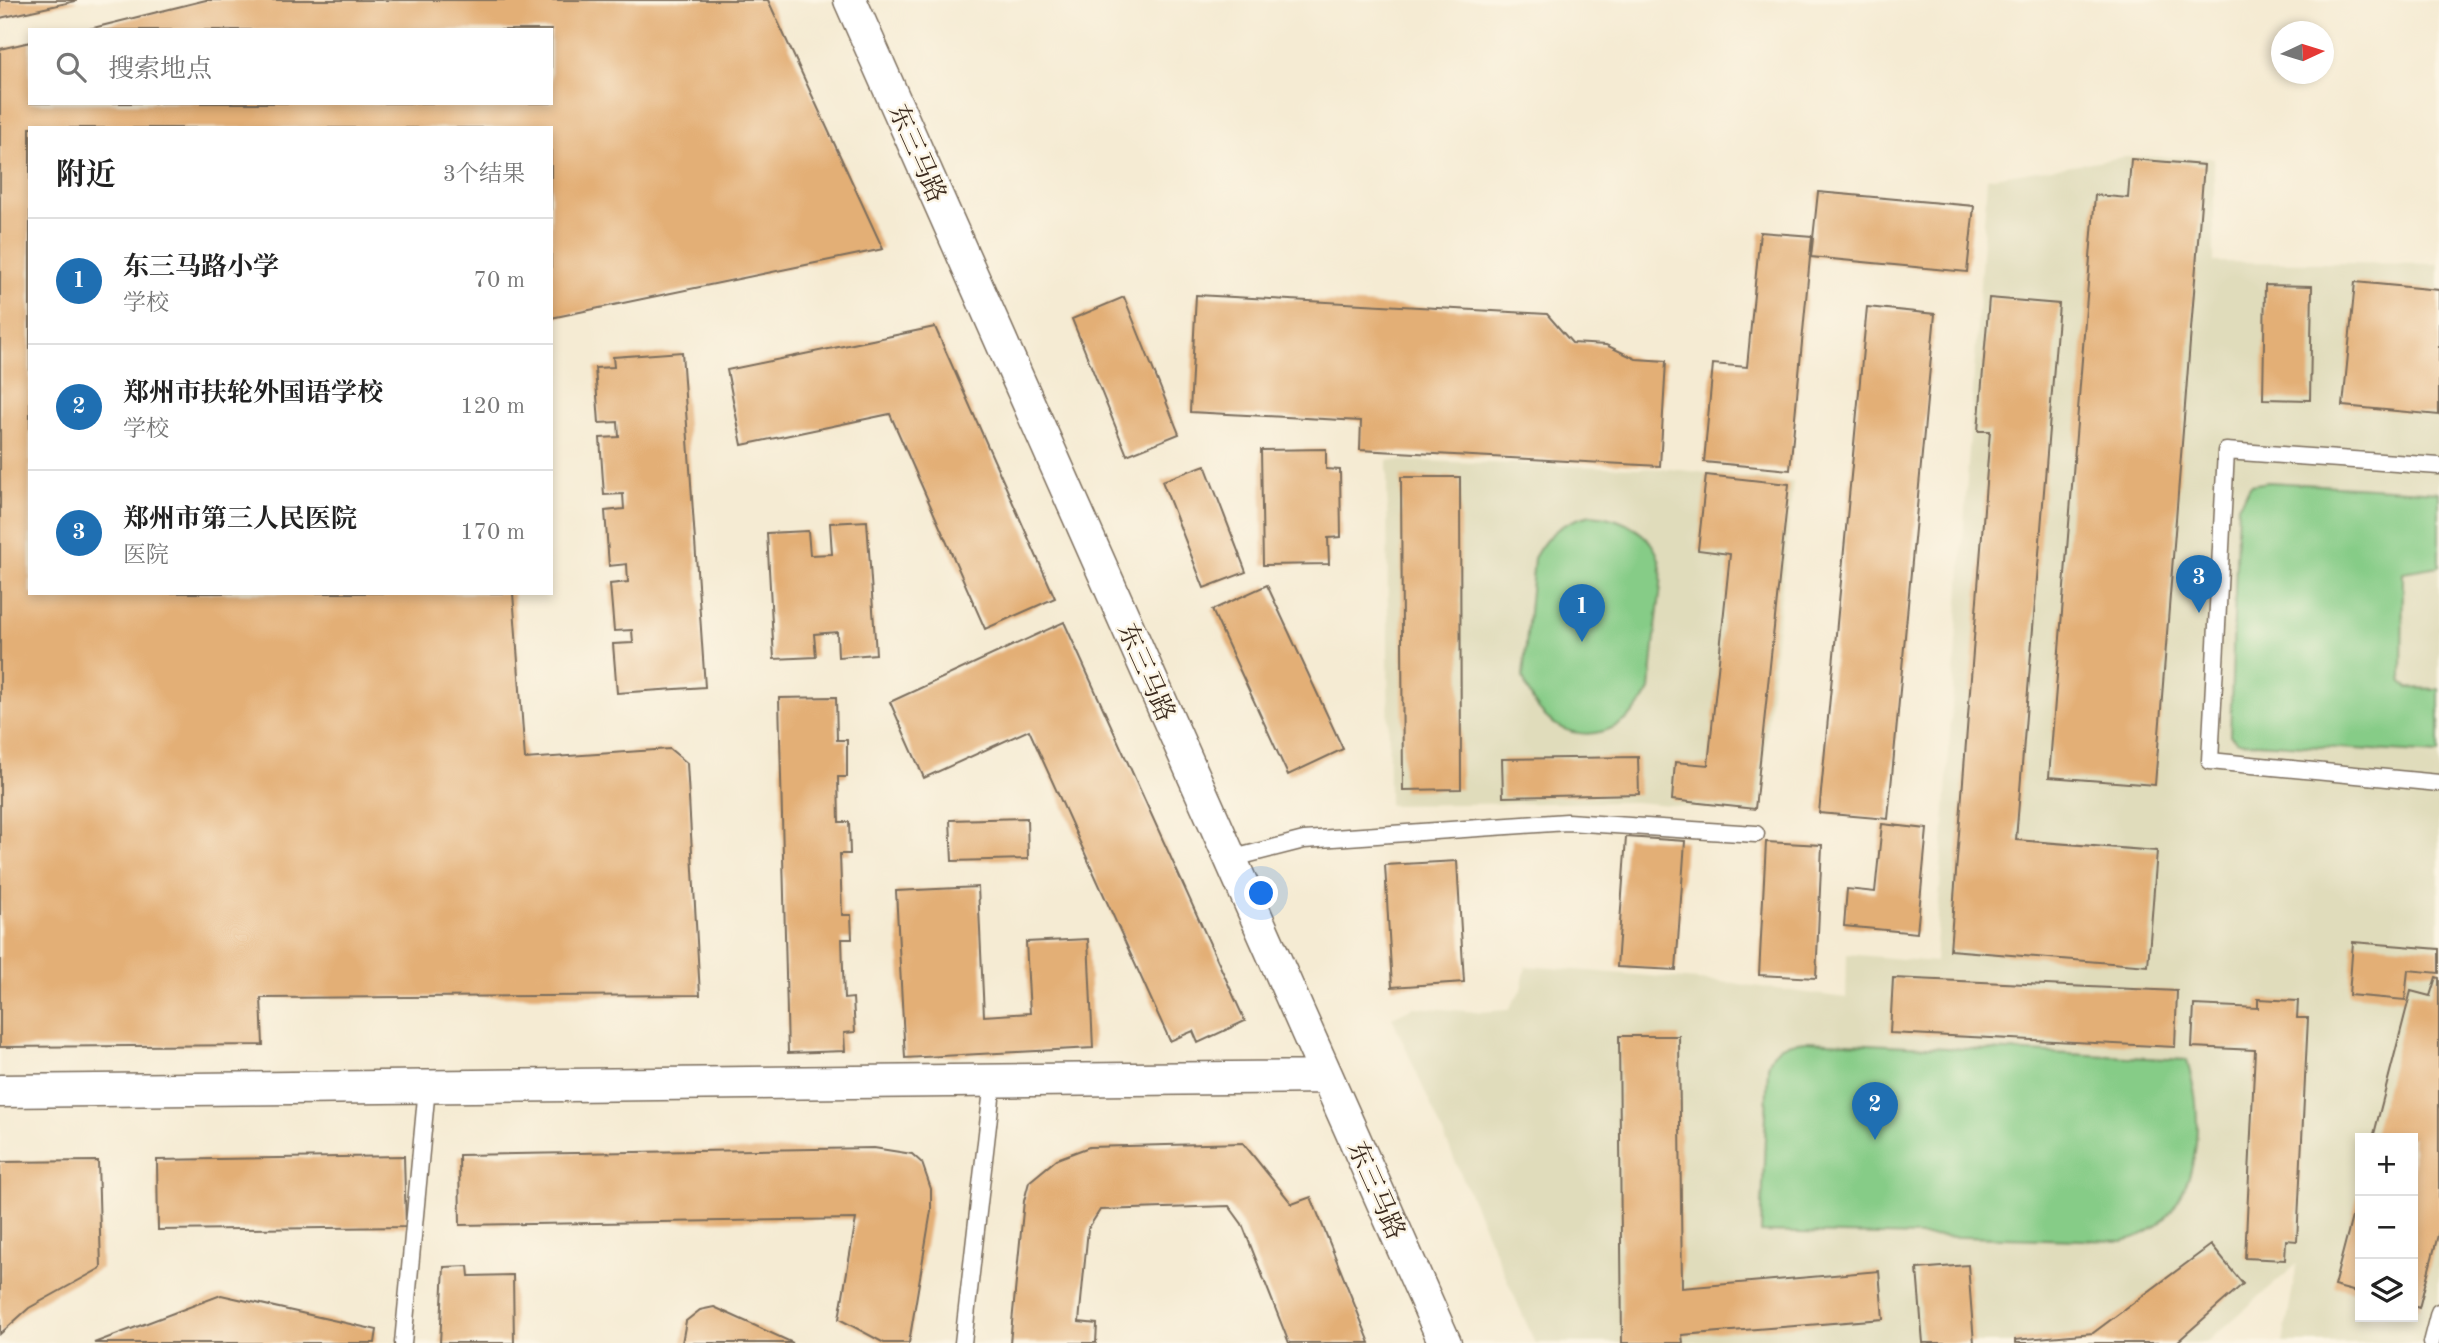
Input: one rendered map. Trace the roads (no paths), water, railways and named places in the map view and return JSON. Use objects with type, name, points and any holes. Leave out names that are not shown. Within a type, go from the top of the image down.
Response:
[{"type":"street","name":"东三马路","points":[[850,0],[1445,1343]]},
{"type":"street","points":[[0,1091],[1327,1077]]},
{"type":"lane","points":[[2439,466],[2226,451],[2210,761],[2439,783]]},
{"type":"lane","points":[[1230,859],[1304,840],[1567,822],[1756,834]]},
{"type":"lane","points":[[963,1343],[993,1081]]},
{"type":"lane","points":[[403,1343],[427,1087]]},
{"type":"lane","points":[[2431,1343],[2439,1312]]},
{"type":"place","name":"郑州市第三人民医院","points":[[2199,613]]},
{"type":"place","name":"东三马路小学","points":[[1582,642]]},
{"type":"place","name":"郑州市扶轮外国语学校","points":[[1875,1140]]}]
